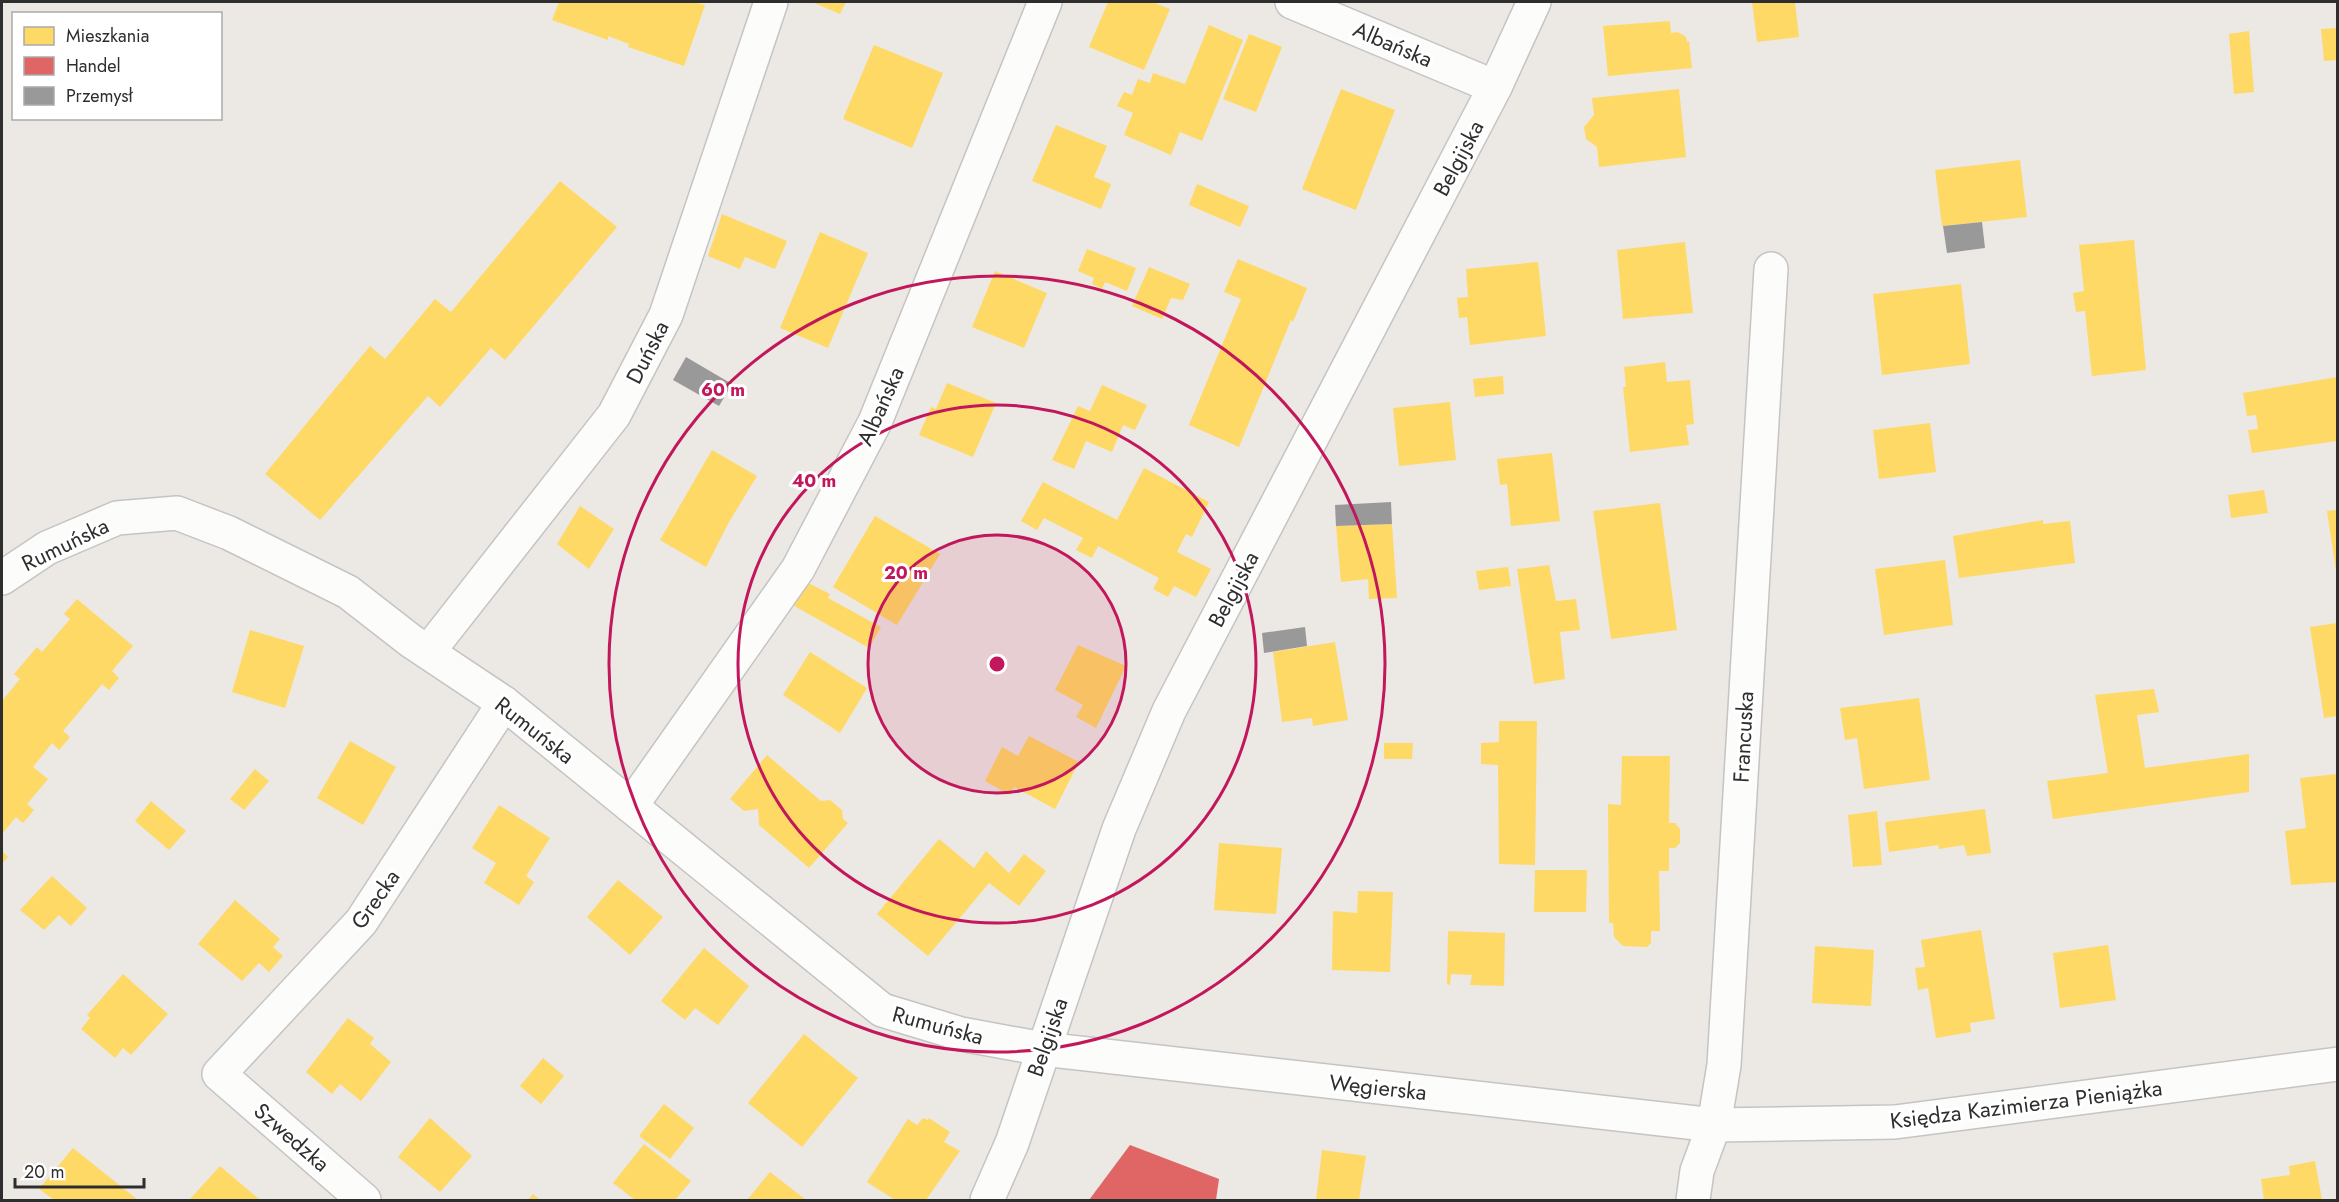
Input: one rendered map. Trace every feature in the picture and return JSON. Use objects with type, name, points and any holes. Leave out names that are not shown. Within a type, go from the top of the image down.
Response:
[{"type":"street","name":"Duńska","points":[[428,652],[614,415],[666,315],[771,2]]},
{"type":"street","name":"Albańska","points":[[632,806],[798,569],[869,432],[1045,2]]},
{"type":"street","name":"Albańska","points":[[1292,2],[1495,87]]},
{"type":"street","name":"Belgijska","points":[[987,1200],[1012,1143],[1119,829],[1169,711],[1495,87],[1534,2]]},
{"type":"street","name":"Francuska","points":[[1694,1200],[1697,1171],[1714,1125],[1724,1065],[1770,269]]},
{"type":"street","name":"Rumuńska","points":[[2,578],[47,548],[117,518],[177,513],[230,532],[348,592],[428,652],[504,703],[882,1010],[961,1034],[1043,1049]]},
{"type":"street","name":"Grecka","points":[[219,1074],[362,922],[504,703]]},
{"type":"street","name":"Węgierska","points":[[1043,1049],[1714,1125]]},
{"type":"street","name":"Księdza Kazimierza Pieniążka","points":[[1714,1125],[1895,1122],[2337,1064]]},
{"type":"street","name":"Szwedzka","points":[[219,1074],[364,1200]]},
{"type":"building: Mieszkania","points":[[559,2],[694,2],[705,5],[684,66],[628,47],[629,44],[608,36],[608,40],[552,20]]},
{"type":"building: Mieszkania","points":[[812,2],[846,2],[840,14]]},
{"type":"building: Mieszkania","points":[[1108,2],[1152,2],[1170,9],[1144,70],[1089,47]]},
{"type":"building: Mieszkania","points":[[1752,2],[1795,2],[1799,37],[1757,42]]},
{"type":"building: Mieszkania","points":[[1670,21],[1671,33],[1678,32],[1686,37],[1687,42],[1689,41],[1692,68],[1608,76],[1603,26]]},
{"type":"building: Mieszkania","points":[[1209,25],[1243,40],[1202,141],[1180,132],[1171,155],[1124,135],[1133,113],[1117,106],[1124,92],[1132,95],[1138,79],[1150,83],[1153,73],[1185,84]]},
{"type":"building: Mieszkania","points":[[2337,28],[2337,60],[2324,61],[2321,29]]},
{"type":"building: Mieszkania","points":[[2249,31],[2254,92],[2234,94],[2229,34]]},
{"type":"building: Mieszkania","points":[[1249,34],[1282,47],[1256,112],[1223,99]]},
{"type":"building: Mieszkania","points":[[874,45],[943,73],[912,148],[843,119]]},
{"type":"building: Mieszkania","points":[[1341,89],[1395,110],[1356,210],[1302,189]]},
{"type":"building: Mieszkania","points":[[1679,89],[1686,157],[1599,167],[1597,147],[1586,139],[1584,127],[1594,115],[1592,98]]},
{"type":"building: Mieszkania","points":[[1056,125],[1107,146],[1094,177],[1111,184],[1101,209],[1032,181]]},
{"type":"building: Mieszkania","points":[[2020,160],[2027,217],[1942,226],[1935,170]]},
{"type":"building: Mieszkania","points":[[560,181],[617,227],[505,360],[491,348],[440,407],[428,396],[320,520],[265,474],[370,346],[385,359],[435,299],[451,312]]},
{"type":"building: Mieszkania","points":[[1197,184],[1249,206],[1240,227],[1189,205]]},
{"type":"building: Mieszkania","points":[[722,214],[787,241],[775,269],[745,257],[740,269],[708,256]]},
{"type":"building: Mieszkania","points":[[820,232],[868,253],[828,348],[780,328]]},
{"type":"building: Mieszkania","points":[[2134,240],[2146,370],[2092,376],[2085,311],[2076,312],[2073,293],[2084,291],[2079,245]]},
{"type":"building: Mieszkania","points":[[1685,242],[1693,313],[1623,319],[1617,250]]},
{"type":"building: Mieszkania","points":[[1087,249],[1136,268],[1127,291],[1105,282],[1102,289],[1092,284],[1094,278],[1078,271]]},
{"type":"building: Mieszkania","points":[[1238,259],[1307,288],[1293,322],[1291,320],[1239,447],[1189,425],[1241,299],[1224,292]]},
{"type":"building: Mieszkania","points":[[1538,262],[1546,336],[1470,345],[1467,317],[1459,318],[1457,298],[1468,297],[1466,269]]},
{"type":"building: Mieszkania","points":[[1149,267],[1190,284],[1183,300],[1171,298],[1162,319],[1132,306]]},
{"type":"building: Mieszkania","points":[[995,271],[1047,293],[1024,348],[972,327]]},
{"type":"building: Mieszkania","points":[[1961,284],[1970,364],[1882,375],[1873,294]]},
{"type":"building: Mieszkania","points":[[1665,362],[1667,382],[1690,380],[1694,424],[1686,425],[1689,445],[1630,452],[1623,387],[1626,387],[1624,367]]},
{"type":"building: Mieszkania","points":[[1503,376],[1504,394],[1475,397],[1473,379]]},
{"type":"building: Mieszkania","points":[[2337,377],[2337,441],[2252,453],[2248,430],[2258,429],[2256,415],[2247,416],[2243,393]]},
{"type":"building: Mieszkania","points":[[947,383],[996,403],[973,457],[919,435],[931,407],[936,409]]},
{"type":"building: Mieszkania","points":[[1102,385],[1147,405],[1135,430],[1123,425],[1112,452],[1086,441],[1074,469],[1052,460],[1078,406],[1090,411]]},
{"type":"building: Mieszkania","points":[[1450,402],[1456,460],[1399,466],[1393,408]]},
{"type":"building: Mieszkania","points":[[1930,423],[1936,472],[1879,479],[1873,430]]},
{"type":"building: Mieszkania","points":[[712,450],[757,476],[729,522],[706,567],[660,540]]},
{"type":"building: Mieszkania","points":[[1552,453],[1560,521],[1511,526],[1507,484],[1500,485],[1497,459]]},
{"type":"building: Mieszkania","points":[[1144,468],[1209,502],[1192,537],[1186,534],[1177,552],[1211,569],[1196,597],[1174,586],[1168,597],[1153,589],[1159,578],[1098,546],[1092,558],[1076,550],[1083,538],[1044,518],[1037,530],[1021,521],[1043,482],[1117,520]]},
{"type":"building: Mieszkania","points":[[2264,490],[2268,513],[2231,518],[2228,495]]},
{"type":"building: Mieszkania","points":[[1660,503],[1677,630],[1611,639],[1593,511]]},
{"type":"building: Mieszkania","points":[[580,506],[614,529],[589,569],[557,544]]},
{"type":"building: Mieszkania","points":[[2337,510],[2337,571],[2336,571],[2327,511]]},
{"type":"building: Mieszkania","points":[[875,516],[940,554],[897,625],[833,587]]},
{"type":"building: Mieszkania","points":[[2043,520],[2043,524],[2070,521],[2075,563],[1959,578],[1953,536]]},
{"type":"building: Mieszkania","points":[[1392,524],[1397,598],[1369,599],[1368,579],[1341,582],[1336,526]]},
{"type":"building: Mieszkania","points":[[1945,560],[1953,625],[1884,635],[1875,569]]},
{"type":"building: Mieszkania","points":[[1549,565],[1556,601],[1576,599],[1580,630],[1560,632],[1565,679],[1534,684],[1517,569]]},
{"type":"building: Mieszkania","points":[[1508,567],[1511,586],[1479,590],[1476,571]]},
{"type":"building: Mieszkania","points":[[802,580],[830,594],[828,598],[881,627],[869,648],[789,603]]},
{"type":"building: Mieszkania","points":[[77,599],[133,646],[112,671],[119,678],[109,690],[102,684],[63,731],[70,737],[59,750],[52,743],[33,767],[48,779],[27,804],[34,810],[23,823],[16,817],[2,834],[2,701],[20,679],[14,674],[37,647],[42,652],[70,619],[64,614]]},
{"type":"building: Mieszkania","points":[[2337,623],[2337,716],[2324,718],[2310,627]]},
{"type":"building: Mieszkania","points":[[250,630],[304,646],[285,708],[232,692]]},
{"type":"building: Mieszkania","points":[[1335,642],[1348,720],[1313,726],[1312,718],[1282,722],[1273,652]]},
{"type":"building: Mieszkania","points":[[1078,645],[1126,666],[1096,728],[1076,717],[1083,705],[1055,690]]},
{"type":"building: Mieszkania","points":[[810,652],[867,688],[840,733],[783,695]]},
{"type":"building: Mieszkania","points":[[2154,689],[2159,712],[2137,715],[2145,768],[2249,754],[2249,792],[2053,819],[2047,781],[2108,773],[2095,695]]},
{"type":"building: Mieszkania","points":[[1919,698],[1930,780],[1864,789],[1857,738],[1845,740],[1840,708]]},
{"type":"building: Mieszkania","points":[[1499,721],[1537,721],[1535,865],[1499,864],[1498,765],[1481,764],[1481,743],[1499,742]]},
{"type":"building: Mieszkania","points":[[1029,736],[1079,762],[1055,809],[1014,787],[1010,795],[985,781],[1002,747],[1018,756]]},
{"type":"building: Mieszkania","points":[[350,741],[396,767],[363,825],[317,798]]},
{"type":"building: Mieszkania","points":[[1384,743],[1413,743],[1412,759],[1384,759]]},
{"type":"building: Mieszkania","points":[[767,755],[821,801],[830,800],[842,810],[843,819],[848,823],[809,868],[759,825],[758,809],[744,811],[730,799]]},
{"type":"building: Mieszkania","points":[[1622,756],[1670,756],[1669,823],[1675,823],[1680,829],[1680,843],[1675,848],[1669,848],[1669,871],[1659,871],[1660,931],[1651,931],[1651,943],[1647,947],[1623,946],[1614,937],[1613,923],[1609,923],[1608,804],[1621,805]]},
{"type":"building: Mieszkania","points":[[255,769],[269,781],[244,810],[230,799]]},
{"type":"building: Mieszkania","points":[[2337,774],[2337,882],[2291,885],[2285,831],[2306,828],[2300,778]]},
{"type":"building: Mieszkania","points":[[151,801],[186,831],[169,850],[135,821]]},
{"type":"building: Mieszkania","points":[[499,805],[550,838],[526,876],[534,882],[519,905],[484,883],[496,863],[472,848]]},
{"type":"building: Mieszkania","points":[[1985,809],[1991,853],[1967,856],[1964,845],[1939,849],[1938,845],[1889,852],[1885,822]]},
{"type":"building: Mieszkania","points":[[1877,811],[1882,865],[1853,867],[1848,815]]},
{"type":"building: Mieszkania","points":[[939,839],[974,868],[986,851],[1009,873],[1024,854],[1046,871],[1019,906],[989,883],[928,956],[877,914]]},
{"type":"building: Mieszkania","points":[[1219,843],[1282,848],[1276,914],[1214,910]]},
{"type":"building: Mieszkania","points":[[2,851],[8,857],[2,864]]},
{"type":"building: Mieszkania","points":[[1535,870],[1587,870],[1586,912],[1534,912]]},
{"type":"building: Mieszkania","points":[[52,876],[87,908],[71,926],[59,915],[44,930],[20,910]]},
{"type":"building: Mieszkania","points":[[618,880],[663,917],[630,955],[587,917]]},
{"type":"building: Mieszkania","points":[[1358,891],[1393,892],[1390,972],[1332,970],[1333,911],[1357,913]]},
{"type":"building: Mieszkania","points":[[235,900],[280,939],[273,947],[283,956],[269,972],[259,963],[242,981],[198,944]]},
{"type":"building: Mieszkania","points":[[1981,930],[1995,1019],[1970,1023],[1971,1032],[1936,1038],[1928,988],[1918,990],[1915,968],[1925,967],[1921,940]]},
{"type":"building: Mieszkania","points":[[1448,931],[1505,933],[1504,986],[1470,985],[1472,975],[1451,974],[1450,985],[1447,984]]},
{"type":"building: Mieszkania","points":[[2108,945],[2116,1000],[2060,1008],[2053,953]]},
{"type":"building: Mieszkania","points":[[1815,946],[1874,950],[1871,1006],[1812,1003]]},
{"type":"building: Mieszkania","points":[[704,948],[749,986],[718,1025],[695,1008],[685,1020],[661,1001]]},
{"type":"building: Mieszkania","points":[[123,974],[168,1014],[131,1055],[123,1048],[115,1058],[81,1029],[90,1018],[87,1015]]},
{"type":"building: Mieszkania","points":[[348,1018],[374,1038],[370,1044],[391,1062],[361,1101],[340,1084],[332,1094],[306,1072]]},
{"type":"building: Mieszkania","points":[[804,1034],[858,1078],[802,1147],[748,1103]]},
{"type":"building: Mieszkania","points":[[543,1058],[564,1076],[541,1104],[520,1086]]},
{"type":"building: Mieszkania","points":[[664,1104],[694,1128],[670,1159],[639,1136]]},
{"type":"building: Mieszkania","points":[[430,1118],[472,1156],[440,1192],[398,1157]]},
{"type":"building: Mieszkania","points":[[923,1118],[928,1120],[929,1118],[950,1132],[944,1142],[960,1151],[926,1200],[895,1200],[867,1182],[908,1119],[917,1125]]},
{"type":"building: Mieszkania","points":[[644,1144],[691,1181],[675,1200],[635,1200],[613,1183]]},
{"type":"building: Mieszkania","points":[[73,1148],[138,1200],[54,1200],[39,1189]]},
{"type":"building: Mieszkania","points":[[1322,1150],[1366,1156],[1359,1200],[1316,1200]]},
{"type":"building: Mieszkania","points":[[2315,1161],[2322,1200],[2264,1200],[2261,1179],[2290,1175],[2289,1166]]},
{"type":"building: Mieszkania","points":[[220,1166],[260,1200],[189,1200]]},
{"type":"building: Mieszkania","points":[[770,1172],[806,1200],[747,1200]]},
{"type":"building: Mieszkania","points":[[533,1194],[540,1200],[528,1200]]},
{"type":"building: Handel","points":[[1130,1145],[1219,1179],[1216,1200],[1089,1200]]},
{"type":"building: Przemysł","points":[[1982,222],[1985,248],[1947,253],[1943,226]]},
{"type":"building: Przemysł","points":[[686,357],[732,384],[719,406],[673,380]]},
{"type":"building: Przemysł","points":[[1391,502],[1392,524],[1336,526],[1335,505]]},
{"type":"building: Przemysł","points":[[1305,627],[1307,646],[1264,653],[1262,633]]}]
